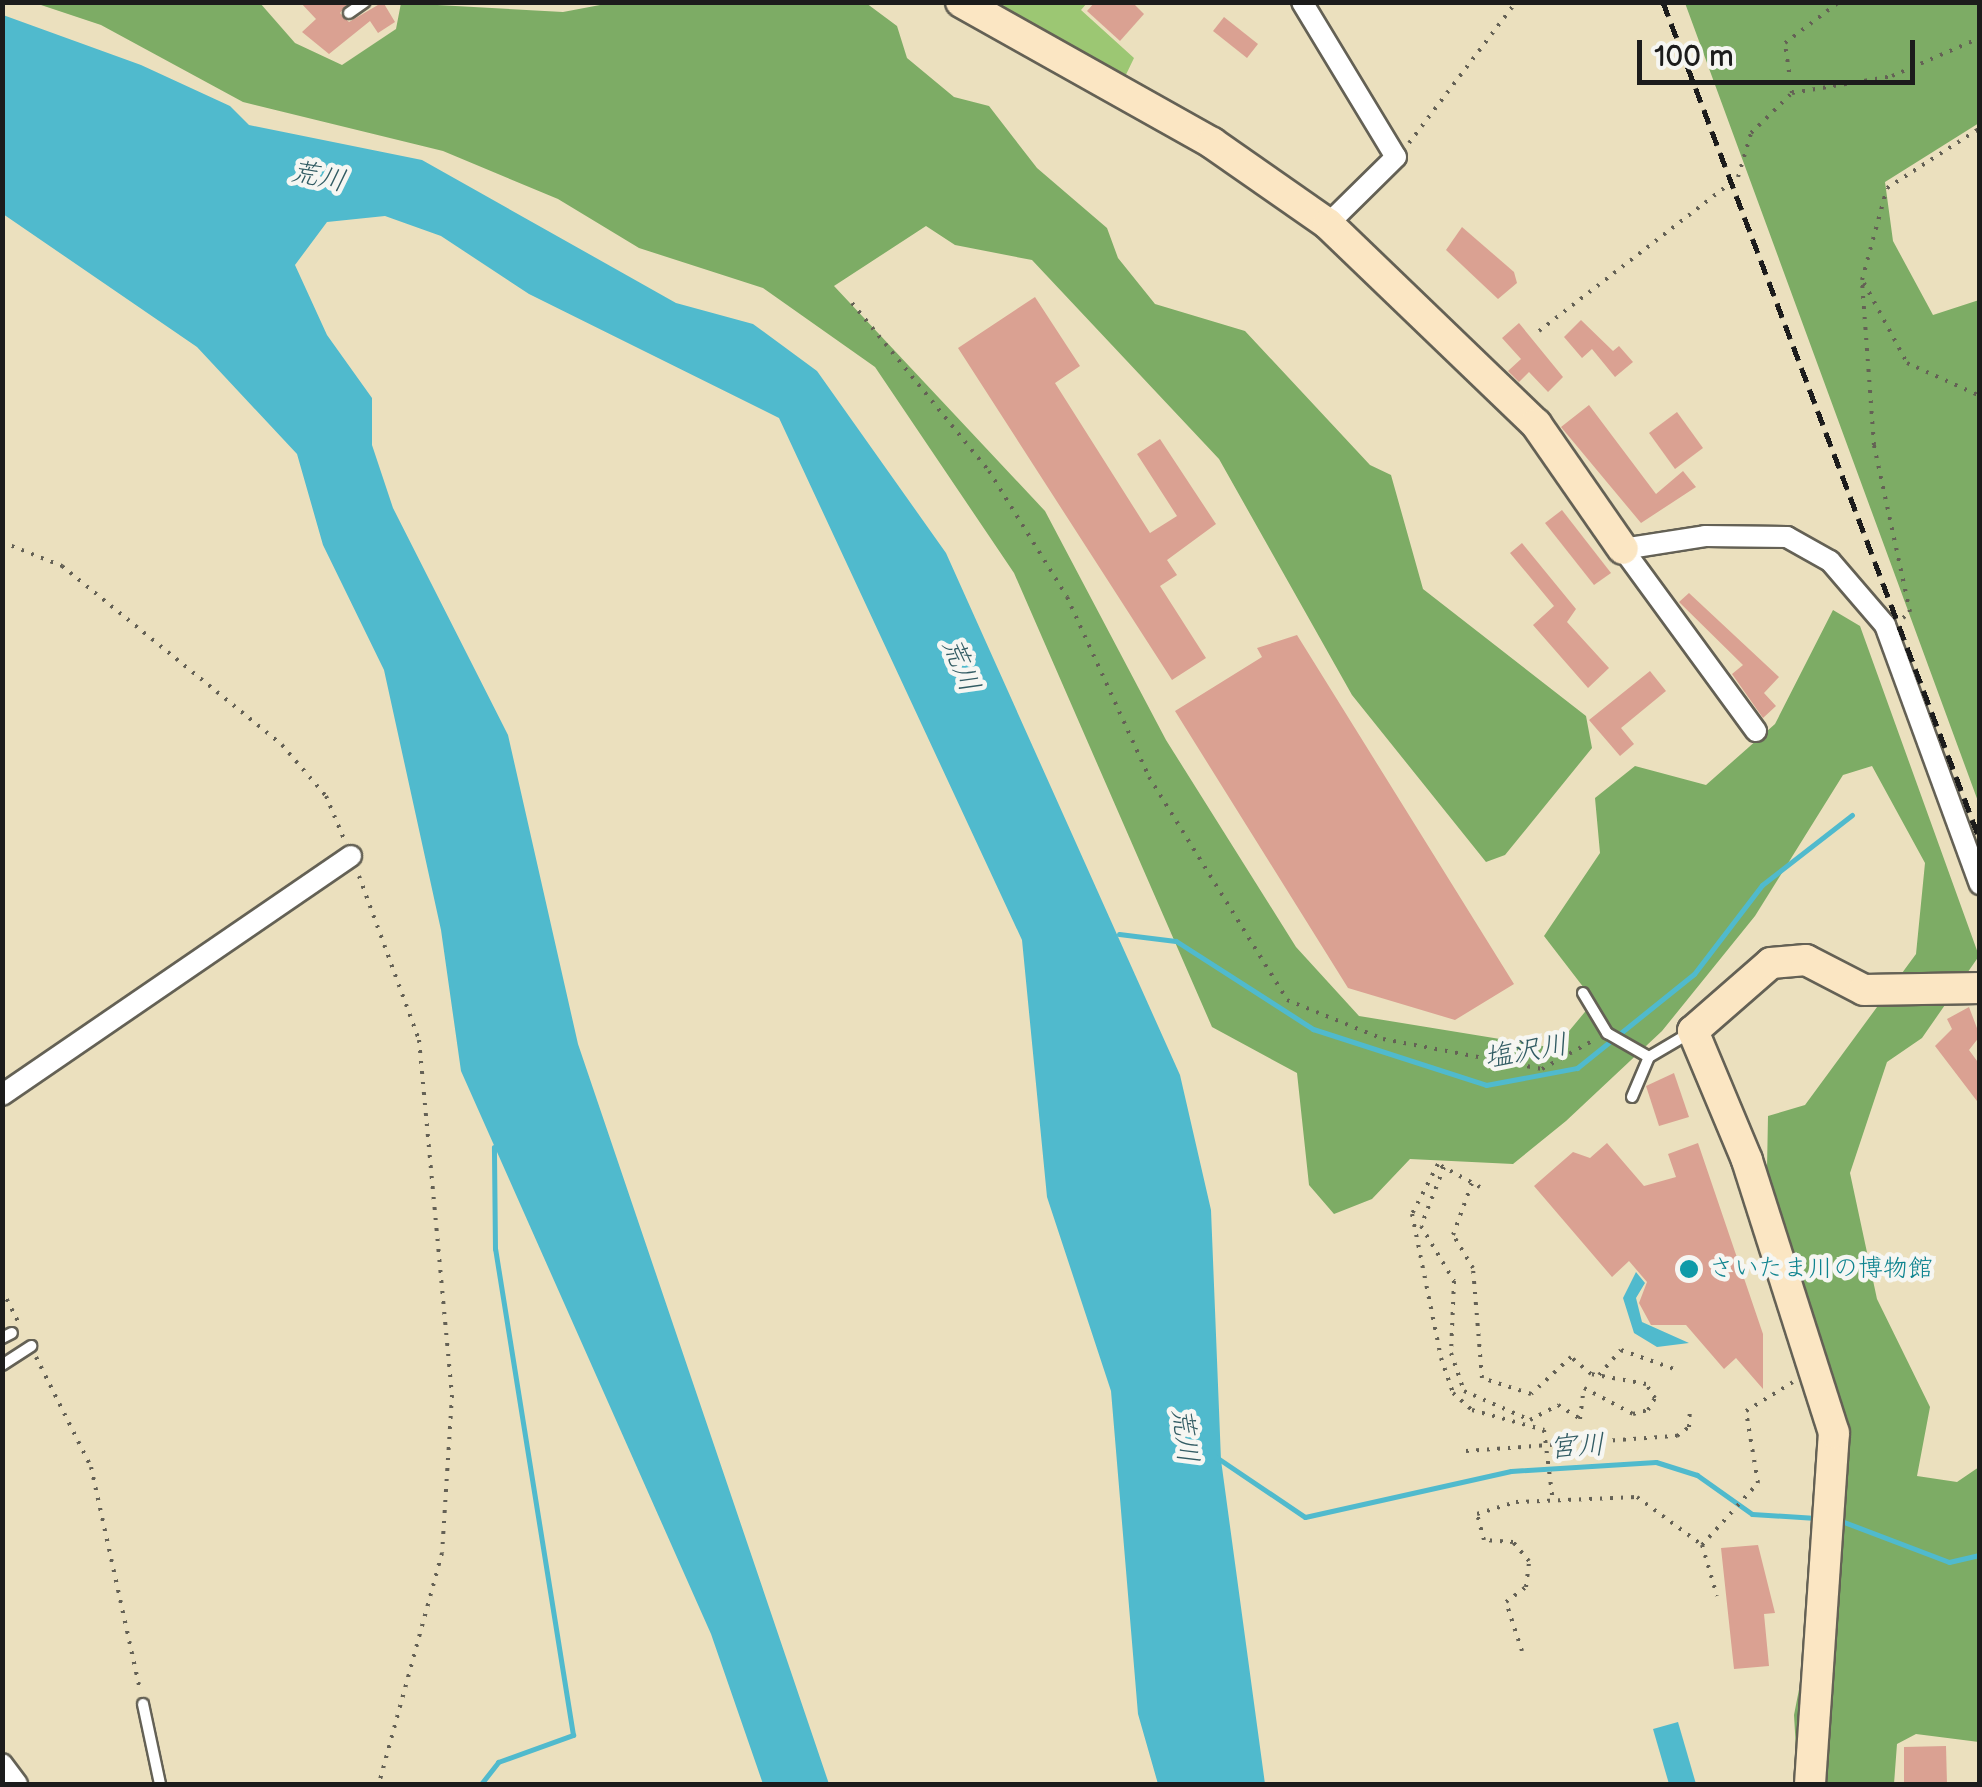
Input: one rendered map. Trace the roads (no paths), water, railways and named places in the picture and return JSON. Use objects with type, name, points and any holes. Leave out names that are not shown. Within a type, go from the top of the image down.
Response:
[{"type":"street","points":[[960,2],[1212,144],[1328,224],[1536,424],[1756,732]]},
{"type":"street","points":[[1302,2],[1396,158],[1328,224]]},
{"type":"street","points":[[1624,549],[1787,537],[1830,561],[1885,625],[1980,884]]},
{"type":"street","points":[[2,1096],[351,856]]},
{"type":"street","points":[[1810,1784],[1834,1433],[1819,1374],[1693,1032],[1771,963],[1806,960],[1864,990],[1980,988]]},
{"type":"street","points":[[2,1764],[16,1784]]},
{"type":"lane","points":[[349,13],[364,2]]},
{"type":"lane","points":[[1584,993],[1607,1033],[1649,1058]]},
{"type":"lane","points":[[1632,1097],[1649,1058],[1693,1032]]},
{"type":"lane","points":[[2,1365],[30,1346]]},
{"type":"lane","points":[[143,1704],[160,1784]]},
{"type":"water","name":"荒川","points":[[3,15],[141,65],[230,106],[249,125],[422,160],[676,303],[753,324],[817,371],[946,553],[1180,1075],[1211,1210],[1221,1460],[1265,1784],[1158,1784],[1138,1714],[1111,1391],[1047,1197],[1022,940],[779,418],[529,294],[441,236],[385,216],[327,222],[295,265],[327,335],[372,398],[372,445],[393,508],[508,735],[578,1044],[829,1784],[763,1784],[711,1634],[461,1071],[441,930],[384,670],[323,545],[297,454],[197,347],[3,214]]},
{"type":"water","points":[[1636,1272],[1645,1283],[1636,1298],[1642,1322],[1689,1343],[1657,1347],[1634,1333],[1623,1298]]},
{"type":"water","points":[[1678,1722],[1696,1784],[1669,1784],[1653,1729]]},
{"type":"waterway","name":"塩沢川","points":[[1119,934],[1176,941],[1313,1029],[1486,1085],[1577,1068],[1694,974],[1762,885],[1852,815]]},
{"type":"waterway","points":[[481,1784],[498,1762],[573,1735],[495,1249],[494,1147]]},
{"type":"waterway","name":"宮川","points":[[1216,1457],[1305,1517],[1511,1471],[1656,1462],[1697,1475],[1752,1514],[1816,1518]]},
{"type":"waterway","name":"宮川","points":[[1836,1519],[1949,1562],[1980,1555]]},
{"type":"railway","points":[[1663,2],[1980,840]]},
{"type":"place","name":"さいたま川の博物館","points":[[1689,1269]]}]
